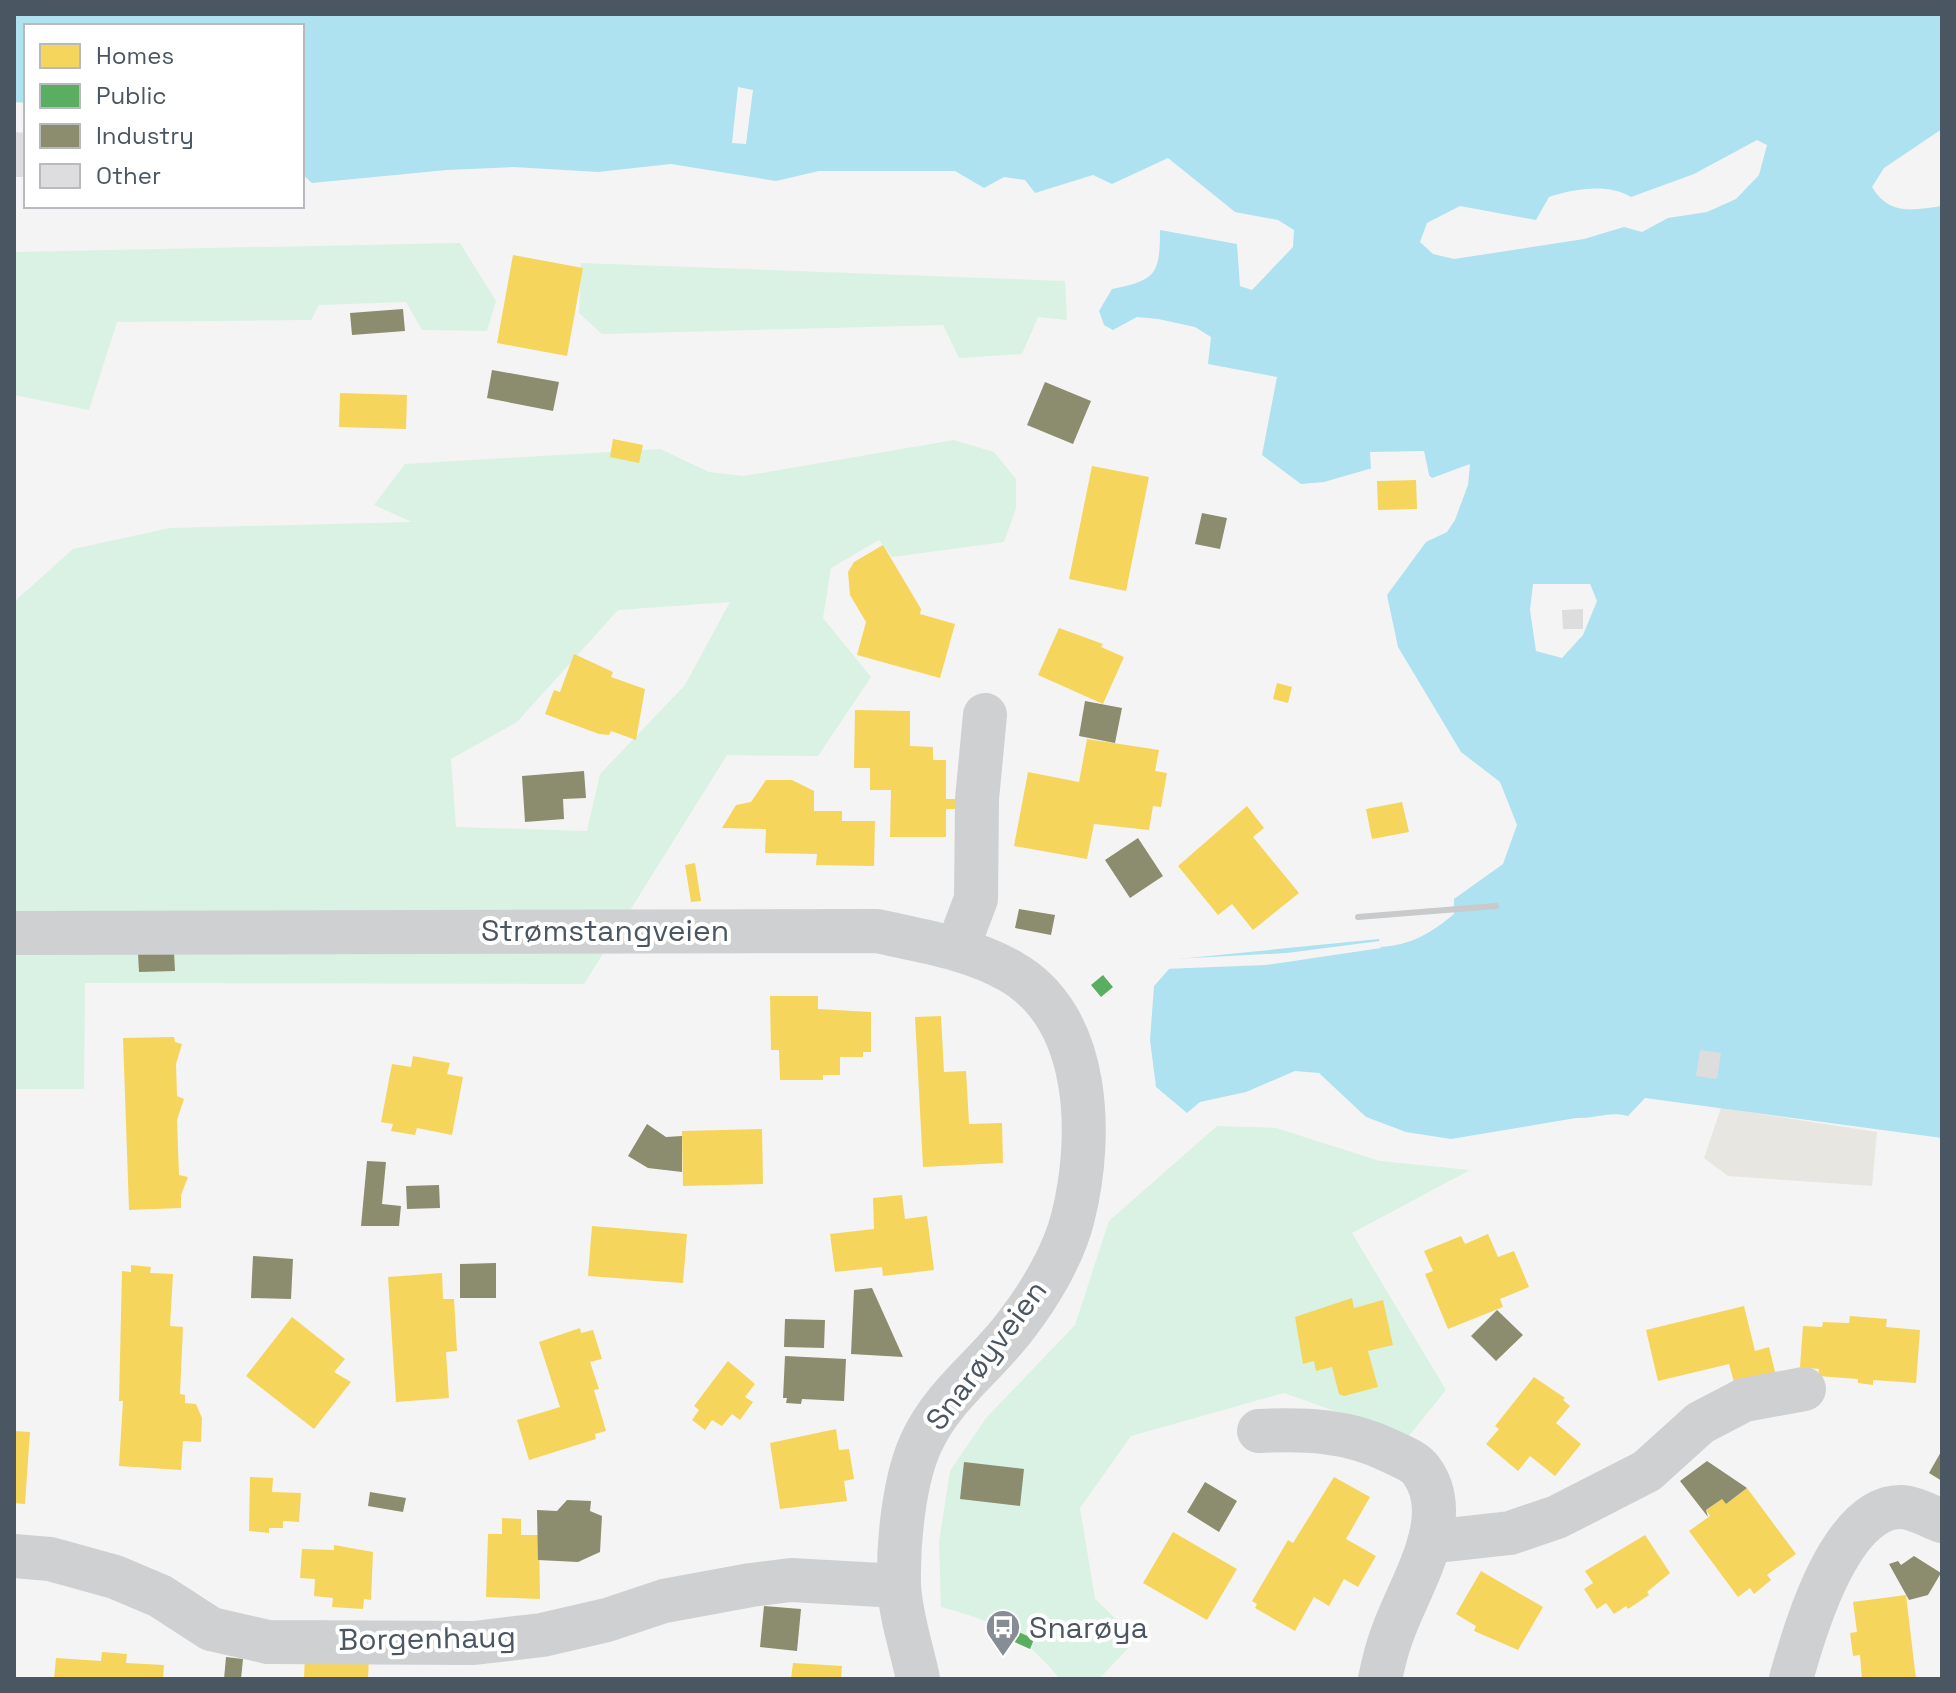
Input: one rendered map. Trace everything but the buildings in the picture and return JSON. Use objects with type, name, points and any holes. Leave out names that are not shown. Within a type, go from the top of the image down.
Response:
[{"type":"street","points":[[957,949],[976,899],[977,799],[985,715]]},
{"type":"street","name":"Strømstangveien","points":[[14,933],[98,930],[877,931],[957,949]]},
{"type":"street","name":"Snarøyveien","points":[[918,1679],[899,1586],[903,1514],[921,1443],[943,1405],[1017,1324],[1055,1263],[1073,1220],[1085,1153],[1084,1106],[1071,1049],[1053,1007],[1011,971],[957,949]]},
{"type":"street","points":[[1429,1542],[1510,1533],[1557,1517],[1647,1471],[1700,1423],[1744,1400],[1804,1389]]},
{"type":"street","points":[[1259,1431],[1311,1428],[1369,1441],[1420,1468],[1430,1487],[1434,1516],[1429,1542],[1391,1637],[1380,1679]]},
{"type":"street","points":[[1791,1679],[1808,1619],[1845,1546],[1870,1516],[1902,1507],[1942,1521]]},
{"type":"street","name":"Borgenhaug","points":[[14,1556],[50,1559],[115,1577],[160,1596],[211,1629],[268,1642],[474,1643],[542,1635],[607,1620],[664,1601],[751,1585],[791,1580],[899,1586]]},
{"type":"green space","points":[[460,243],[496,301],[487,331],[422,330],[406,302],[319,305],[311,320],[117,322],[89,410],[14,395],[14,252]]},
{"type":"green space","points":[[581,263],[1065,281],[1067,320],[1038,317],[1022,354],[959,358],[943,325],[602,334],[579,313]]},
{"type":"green space","points":[[954,440],[994,452],[1016,479],[1016,508],[1004,542],[892,557],[879,540],[831,568],[823,618],[871,677],[818,756],[727,755],[584,984],[85,983],[84,1089],[14,1089],[14,602],[73,549],[170,528],[412,522],[374,505],[405,464],[660,449],[709,472],[744,476]],"holes":[[[730,602],[685,685],[600,774],[587,831],[456,827],[451,759],[517,722],[618,610]]]},
{"type":"green space","points":[[1217,1126],[1276,1128],[1380,1161],[1470,1170],[1352,1233],[1446,1390],[1408,1437],[1284,1393],[1131,1436],[1080,1508],[1095,1599],[1137,1639],[1099,1679],[1060,1679],[1021,1640],[978,1618],[941,1607],[939,1542],[950,1471],[986,1418],[1075,1325],[1109,1221]]},
{"type":"sand","points":[[1721,1108],[1877,1132],[1872,1186],[1728,1176],[1704,1158]]},
{"type":"water","points":[[14,14],[1942,14],[1942,129],[1884,168],[1872,187],[1886,203],[1894,207],[1942,206],[1942,1138],[1645,1098],[1628,1116],[1615,1114],[1576,1118],[1451,1139],[1406,1132],[1366,1117],[1319,1073],[1295,1071],[1246,1092],[1200,1102],[1187,1113],[1156,1087],[1150,1040],[1154,986],[1178,959],[1379,939],[1381,947],[1411,941],[1454,914],[1454,899],[1503,864],[1517,825],[1500,782],[1461,752],[1398,647],[1387,595],[1426,542],[1447,532],[1455,520],[1468,485],[1470,464],[1432,478],[1426,473],[1369,469],[1324,482],[1301,484],[1262,455],[1277,377],[1208,364],[1211,337],[1195,327],[1137,317],[1113,330],[1104,325],[1099,311],[1112,289],[1146,279],[1156,267],[1160,230],[1237,244],[1240,286],[1252,290],[1293,247],[1294,230],[1278,220],[1235,212],[1168,158],[1112,184],[1093,175],[1035,193],[1025,180],[1004,177],[984,188],[955,171],[819,171],[776,181],[671,164],[598,172],[513,167],[447,170],[312,183],[304,176],[304,24],[24,24],[24,103],[14,102]],"holes":[[[1757,140],[1767,145],[1759,175],[1736,199],[1707,212],[1668,218],[1642,232],[1624,227],[1584,239],[1454,259],[1433,254],[1420,242],[1427,223],[1460,206],[1536,220],[1549,197],[1601,189],[1631,197],[1694,174]],[[1533,584],[1590,584],[1597,601],[1583,635],[1562,658],[1536,651],[1530,610]]]},
{"type":"pier","points":[[738,87],[753,90],[746,144],[732,143]]},
{"type":"pier","points":[[1424,451],[1430,479],[1377,474],[1371,470],[1370,452]]},
{"type":"pier","points":[[1380,941],[1381,948],[1266,965],[1163,969],[1172,959],[1287,953]]},
{"type":"railway","points":[[1358,917],[1496,906]]},
{"type":"place","name":"Snarøya","points":[[1003,1658]]}]
